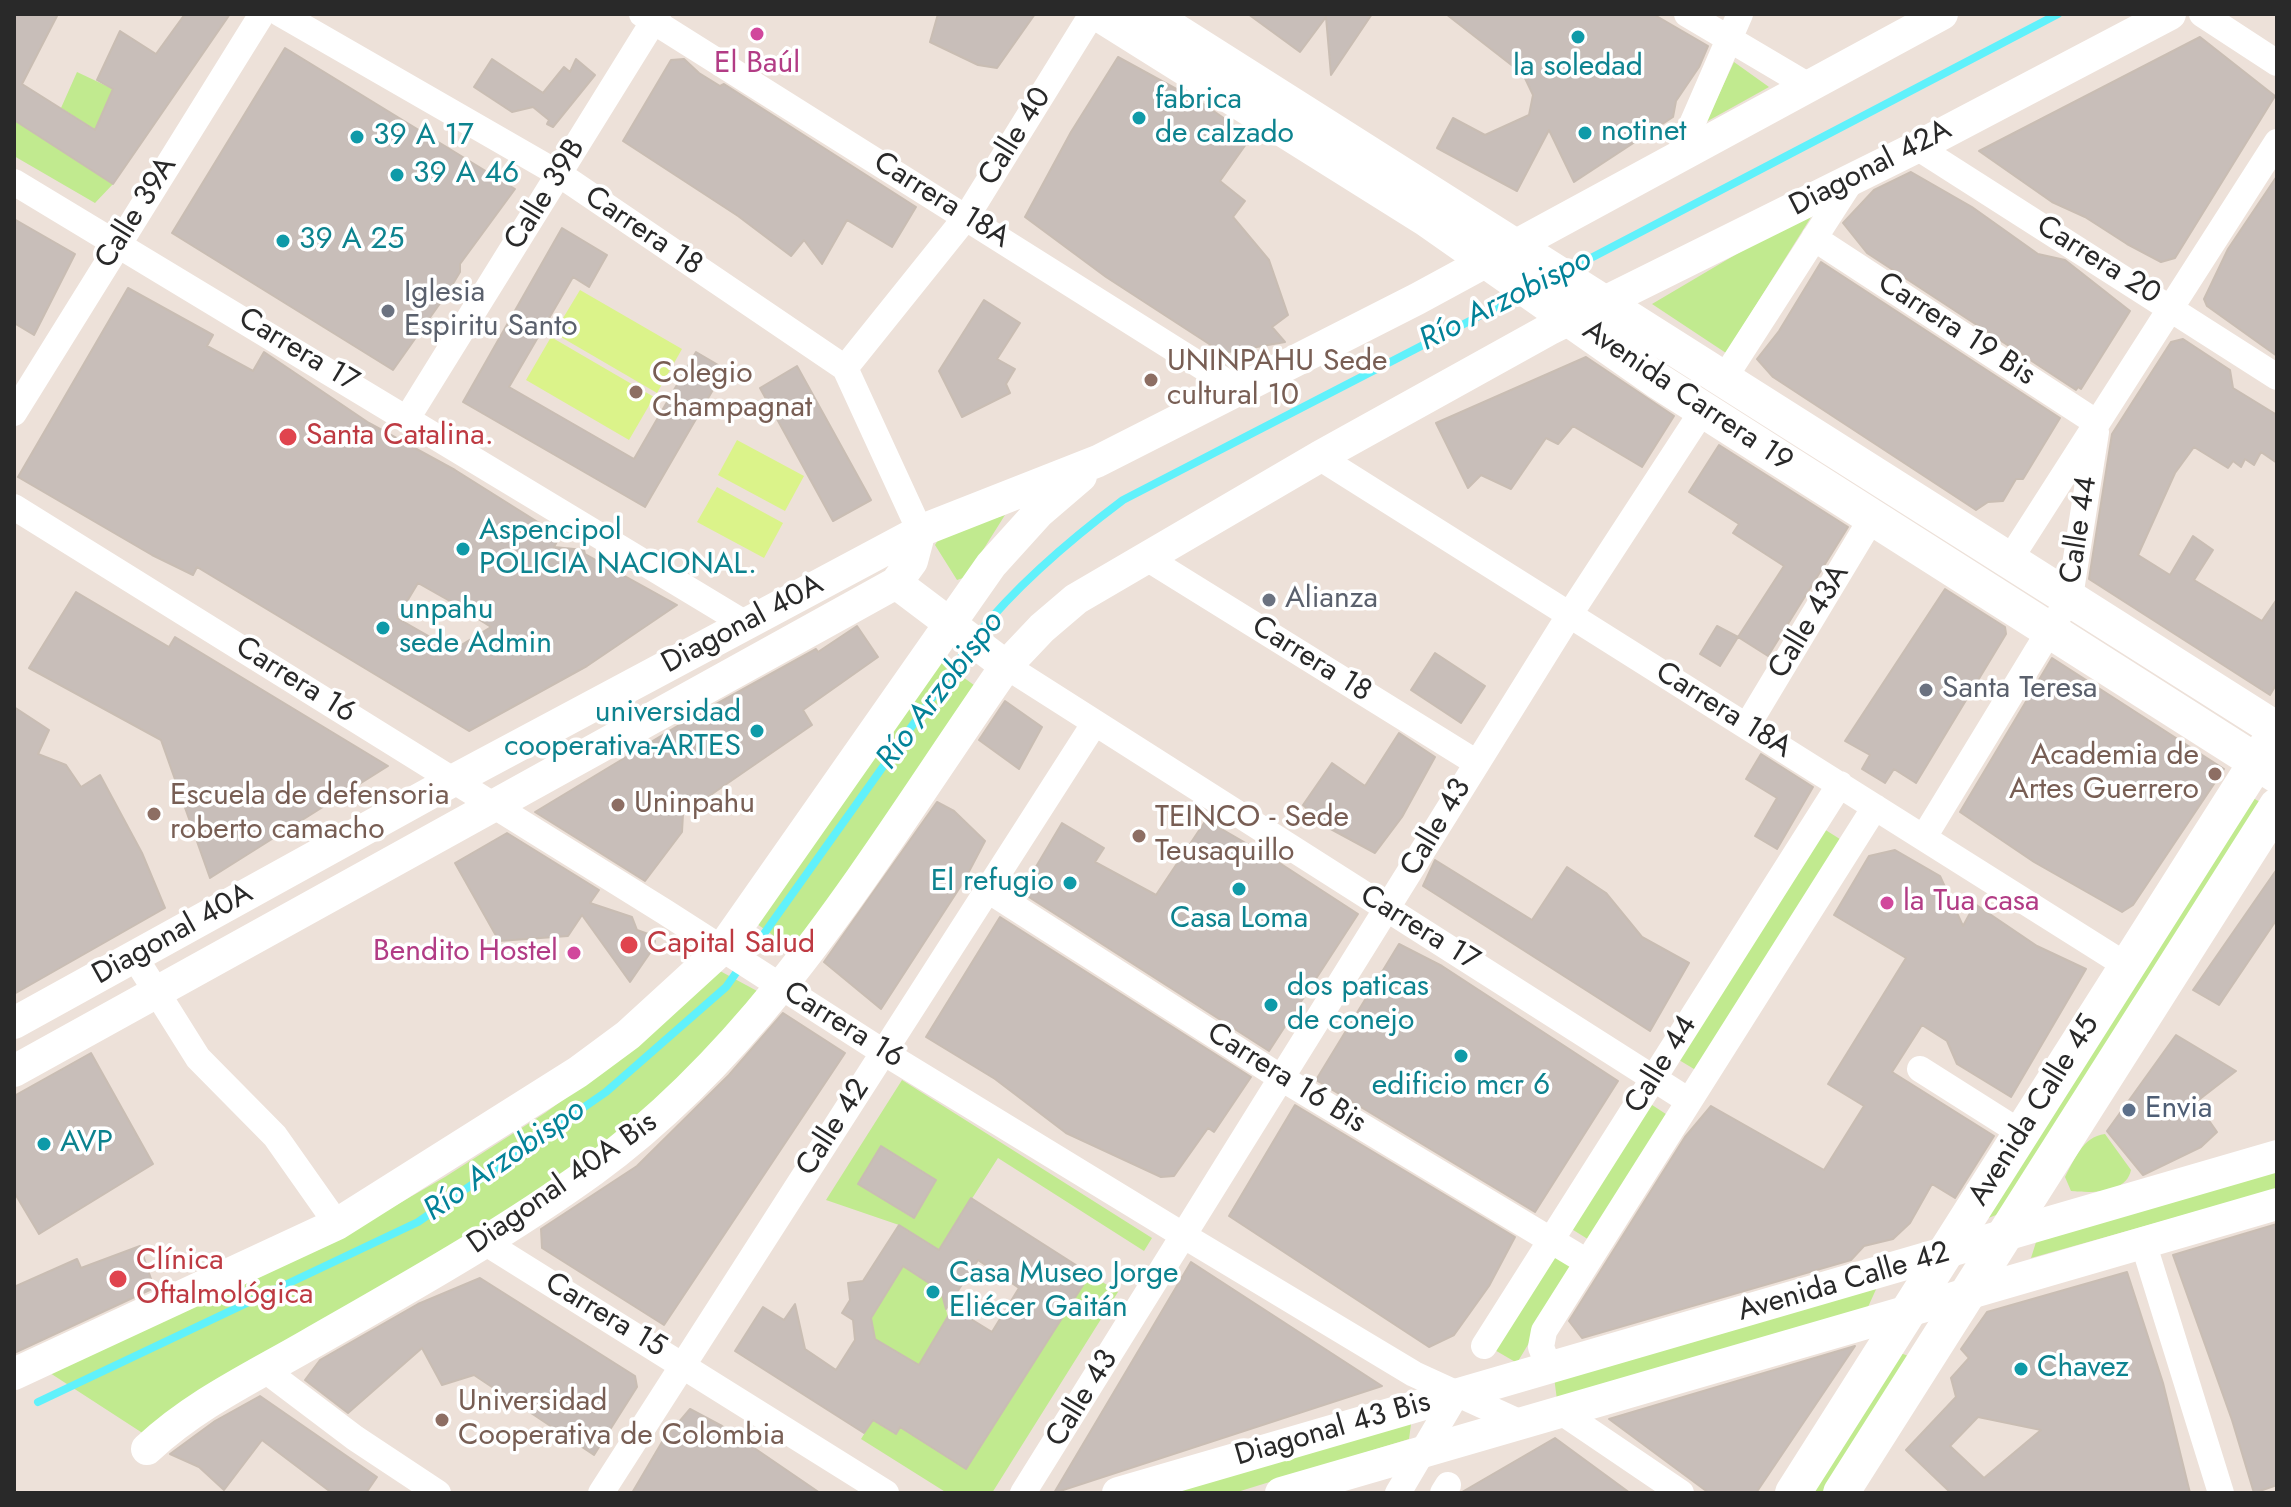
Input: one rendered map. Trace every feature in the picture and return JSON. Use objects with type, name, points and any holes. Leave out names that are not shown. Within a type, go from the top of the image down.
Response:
[{"type":"main road","name":"Avenida Carrera 19","points":[[1100,14],[1509,258]]},
{"type":"main road","name":"Avenida Carrera 19","points":[[1148,14],[1581,307],[1703,410],[2267,768]]},
{"type":"main road","name":"Avenida Carrera 19","points":[[1581,307],[1723,380],[2277,730]]},
{"type":"main road","name":"Avenida Calle 45","points":[[1793,1493],[2127,966],[2267,768],[2277,730]]},
{"type":"main road","name":"Avenida Calle 45","points":[[1841,1493],[2277,806]]},
{"type":"street","name":"Calle 39A","points":[[14,413],[262,14]]},
{"type":"street","name":"Carrera 18","points":[[281,14],[559,174],[845,368]]},
{"type":"street","name":"Calle 40","points":[[845,368],[967,216],[1092,14]]},
{"type":"street","points":[[1687,14],[1807,85]]},
{"type":"street","points":[[1679,154],[1740,14]]},
{"type":"street","points":[[1509,258],[1679,154],[1942,14]]},
{"type":"street","name":"Diagonal 42A","points":[[1581,307],[1917,147],[2170,14]]},
{"type":"street","points":[[2202,14],[2277,63]]},
{"type":"street","name":"Calle 39B","points":[[408,417],[559,174],[651,17]]},
{"type":"street","name":"Carrera 18A","points":[[651,17],[1225,381],[1241,387]]},
{"type":"street","name":"Calle 44","points":[[2010,559],[2277,142]]},
{"type":"street","name":"Carrera 20","points":[[1917,147],[2277,377]]},
{"type":"street","points":[[1723,380],[1853,178]]},
{"type":"street","name":"Carrera 17","points":[[14,182],[408,417],[744,623]]},
{"type":"street","name":"Carrera 19 Bis","points":[[1814,238],[2097,423]]},
{"type":"street","name":"Diagonal 40A","points":[[14,1023],[454,780],[920,531],[1098,461],[1241,387],[1509,258]]},
{"type":"street","points":[[1000,662],[1076,599],[1581,307]]},
{"type":"street","points":[[845,368],[920,531],[912,561],[896,583]]},
{"type":"street","name":"Calle 43","points":[[1023,1493],[1186,1237],[1570,614],[1703,410]]},
{"type":"street","name":"Calle 44","points":[[1924,837],[2070,597],[2097,423]]},
{"type":"street","name":"Carrera 18A","points":[[1319,457],[2127,966]]},
{"type":"street","points":[[14,1374],[337,1224],[578,1072],[628,1035],[726,951],[1017,535],[1098,461]]},
{"type":"street","name":"Carrera 16","points":[[14,507],[496,806],[883,1052],[1186,1237],[1414,1374],[1521,1423]]},
{"type":"street","name":"Calle 43A","points":[[1747,726],[1872,518]]},
{"type":"street","name":"Carrera 18","points":[[1145,557],[1477,763]]},
{"type":"street","name":"Carrera 17","points":[[896,583],[1000,662],[1094,724],[1689,1101]]},
{"type":"street","name":"Diagonal 40A","points":[[14,1071],[896,583]]},
{"type":"street","name":"Diagonal 40A Bis","points":[[147,1449],[184,1417],[486,1243],[649,1128],[702,1076],[778,985],[1000,662]]},
{"type":"street","name":"Calle 42","points":[[601,1493],[1094,724]]},
{"type":"street","name":"Calle 44","points":[[1484,1346],[1840,784]]},
{"type":"street","name":"Calle 44","points":[[1549,1368],[1541,1347],[1544,1331],[1875,807]]},
{"type":"street","name":"Carrera 16 Bis","points":[[988,890],[1283,1079],[1587,1262]]},
{"type":"street","points":[[134,956],[198,1058],[275,1136],[337,1224]]},
{"type":"street","points":[[1920,1069],[2021,1133]]},
{"type":"street","name":"Avenida Calle 42","points":[[1549,1368],[2277,1156]]},
{"type":"street","name":"Avenida Calle 42","points":[[1560,1411],[2277,1204]]},
{"type":"street","points":[[2143,1242],[2221,1493]]},
{"type":"street","name":"Carrera 15","points":[[486,1243],[886,1493]]},
{"type":"street","name":"Diagonal 43 Bis","points":[[1118,1493],[1549,1368]]},
{"type":"street","points":[[265,1370],[355,1438],[438,1493]]},
{"type":"street","points":[[1398,1493],[1456,1395]]},
{"type":"street","points":[[1560,1411],[1681,1493]]},
{"type":"street","name":"Diagonal 43 Bis","points":[[1281,1493],[1560,1411]]},
{"type":"green space","points":[[1734,62],[1769,87],[1706,122]]},
{"type":"green space","points":[[77,72],[113,89],[95,130],[61,108]]},
{"type":"green space","points":[[14,120],[113,184],[95,203],[14,156]]},
{"type":"green space","points":[[1818,206],[1726,353],[1652,304]]},
{"type":"green space","points":[[580,290],[682,349],[657,393],[554,333]]},
{"type":"green space","points":[[551,337],[654,397],[629,440],[526,380]]},
{"type":"green space","points":[[737,440],[804,476],[785,511],[718,475]]},
{"type":"green space","points":[[717,487],[783,523],[764,558],[697,522]]},
{"type":"green space","points":[[1005,515],[966,577],[957,580],[935,545],[941,535]]},
{"type":"green space","points":[[941,661],[978,688],[794,950],[757,924]]},
{"type":"green space","points":[[2248,795],[2265,805],[2009,1210],[1978,1222]]},
{"type":"green space","points":[[1824,829],[1843,841],[1699,1072],[1679,1060]]},
{"type":"green space","points":[[720,971],[759,992],[655,1109],[551,1187],[144,1434],[50,1373],[325,1246],[445,1177],[545,1113],[631,1050]]},
{"type":"green space","points":[[902,1080],[1152,1238],[1144,1251],[998,1158],[939,1250],[899,1225],[826,1200]],"holes":[[[881,1146],[936,1180],[913,1218],[859,1184]]]},
{"type":"green space","points":[[1649,1103],[1672,1118],[1594,1243],[1570,1228]]},
{"type":"green space","points":[[2105,1134],[2131,1170],[2128,1178],[2107,1190],[2071,1191],[2065,1177],[2076,1156],[2090,1139]]},
{"type":"green space","points":[[2277,1169],[2277,1189],[2031,1258],[2037,1239]]},
{"type":"green space","points":[[1551,1252],[1575,1266],[1517,1363],[1493,1349]]},
{"type":"green space","points":[[903,1266],[941,1291],[948,1317],[919,1365],[875,1339],[871,1318]]},
{"type":"green space","points":[[1090,1274],[1118,1292],[992,1493],[947,1493],[861,1439],[873,1420],[895,1434],[900,1427],[966,1469]]},
{"type":"green space","points":[[1878,1285],[1868,1307],[1557,1400],[1554,1377]]},
{"type":"green space","points":[[1898,1352],[1916,1359],[1840,1493],[1808,1493]]},
{"type":"green space","points":[[1412,1417],[1409,1439],[1234,1493],[1155,1493]]},
{"type":"building","points":[[14,14],[58,14],[22,84],[95,130],[113,89],[97,80],[120,31],[156,54],[185,14],[230,14],[113,184],[14,120]]},
{"type":"building","points":[[938,14],[1035,14],[997,68],[978,65],[930,42]]},
{"type":"building","points":[[1248,14],[1372,14],[1331,75],[1326,17],[1300,52]]},
{"type":"building","points":[[1446,14],[1653,14],[1708,46],[1699,67],[1676,101],[1673,117],[1574,182],[1549,130],[1517,191],[1437,148],[1453,118],[1485,135],[1529,115],[1533,95],[1523,74]]},
{"type":"building","points":[[2200,37],[2275,96],[2175,258],[2161,262],[2127,244],[2085,217],[2052,202],[1979,151]]},
{"type":"building","points":[[285,48],[515,189],[460,264],[460,272],[448,292],[393,370],[172,233]]},
{"type":"building","points":[[1118,57],[1202,103],[1251,137],[1220,181],[1245,201],[1233,217],[1269,260],[1288,315],[1272,327],[1285,342],[1223,353],[1106,277],[1025,217],[1071,132]]},
{"type":"building","points":[[492,59],[543,93],[564,67],[570,72],[576,59],[595,75],[553,127],[533,107],[512,112],[474,87]]},
{"type":"building","points":[[684,59],[699,73],[720,86],[724,84],[916,207],[892,247],[847,220],[822,264],[804,240],[791,256],[738,216],[623,141],[671,60]]},
{"type":"building","points":[[1911,172],[1972,207],[2038,254],[2065,260],[2130,311],[2081,389],[2078,387],[2076,390],[1867,253],[1843,223],[1874,190]]},
{"type":"building","points":[[2277,176],[2277,356],[2207,306],[2204,299],[2228,249]]},
{"type":"building","points":[[14,219],[75,254],[34,335],[14,323]]},
{"type":"building","points":[[562,228],[607,255],[589,287],[573,277],[509,387],[634,459],[696,352],[725,369],[645,507],[463,402]]},
{"type":"building","points":[[1821,262],[2060,418],[2023,479],[2016,479],[2003,501],[1988,502],[1976,510],[1773,377],[1757,359],[1779,331]]},
{"type":"building","points":[[128,288],[213,335],[207,346],[253,371],[264,352],[369,423],[455,470],[560,536],[554,547],[584,550],[585,554],[677,605],[587,666],[469,731],[197,567],[193,575],[152,555],[18,477]],"holes":[[[418,583],[491,627],[453,650],[397,618]]]},
{"type":"building","points":[[984,300],[1020,323],[997,359],[1015,369],[1006,384],[1010,393],[962,417],[939,371]]},
{"type":"building","points":[[2183,339],[2230,370],[2233,388],[2277,415],[2277,463],[2261,452],[2254,465],[2245,459],[2241,467],[2233,461],[2228,468],[2194,447],[2175,473],[2138,555],[2170,575],[2193,536],[2213,550],[2194,580],[2262,621],[2277,599],[2277,683],[2270,695],[2089,579],[2112,434],[2171,342]]},
{"type":"building","points":[[1586,357],[1674,416],[1642,467],[1573,426],[1558,444],[1546,438],[1511,489],[1481,475],[1468,488],[1436,423]]},
{"type":"building","points":[[797,366],[871,500],[833,521],[760,388]]},
{"type":"building","points":[[1719,445],[1848,527],[1768,656],[1738,637],[1784,566],[1733,533],[1739,524],[1689,492]]},
{"type":"building","name":"Santa Teresa","points":[[1945,589],[2005,627],[2006,634],[1916,783],[1894,769],[1885,783],[1862,769],[1870,755],[1845,741]]},
{"type":"building","points":[[76,592],[169,647],[175,637],[388,766],[210,878],[161,740],[29,668]]},
{"type":"building","points":[[857,626],[878,657],[803,710],[812,725],[683,814],[682,832],[645,881],[535,812],[689,719],[816,649],[818,652]]},
{"type":"building","points":[[1717,626],[1738,637],[1720,666],[1700,654]]},
{"type":"building","points":[[1435,653],[1485,686],[1461,723],[1411,690]]},
{"type":"building","points":[[2052,658],[2224,769],[2133,905],[2122,912],[2034,862],[1960,812]]},
{"type":"building","points":[[1005,701],[1042,727],[1019,769],[979,740]]},
{"type":"building","points":[[14,707],[49,730],[38,754],[66,765],[81,787],[100,775],[142,853],[165,908],[14,994]]},
{"type":"building","points":[[1399,733],[1435,757],[1402,817],[1375,853],[1327,827],[1303,805],[1332,763],[1365,786]]},
{"type":"building","points":[[1761,754],[1813,787],[1777,849],[1755,836],[1777,798],[1746,779]]},
{"type":"building","points":[[937,802],[954,811],[985,841],[964,881],[881,1009],[824,962]]},
{"type":"building","points":[[1206,820],[1358,914],[1269,1051],[1021,892],[1062,823],[1104,848],[1095,862],[1156,895]]},
{"type":"building","name":"Uninpahu","points":[[507,833],[599,890],[590,903],[632,917],[637,930],[651,935],[650,939],[655,941],[652,950],[630,982],[582,915],[568,936],[499,941],[455,863]]},
{"type":"building","points":[[1895,850],[1940,876],[1963,926],[1975,904],[2037,946],[2086,969],[2011,1097],[1957,1064],[1947,1041],[1922,1025],[1892,1072],[1994,1136],[1955,1198],[1932,1184],[1910,1223],[1893,1239],[1864,1246],[1851,1260],[1582,1338],[1569,1321],[1685,1137],[1711,1106],[1824,1170],[1864,1106],[1828,1084],[1906,958],[1834,915],[1869,856]]},
{"type":"building","points":[[1435,860],[1532,920],[1567,867],[1606,893],[1642,937],[1689,963],[1650,1031],[1423,886]]},
{"type":"building","points":[[2277,869],[2277,919],[2219,1005],[2193,990]]},
{"type":"building","points":[[1000,917],[1251,1077],[1214,1132],[1208,1128],[1174,1176],[1161,1177],[1066,1133],[995,1079],[926,1037]]},
{"type":"building","points":[[1399,944],[1442,966],[1618,1081],[1535,1212],[1316,1080]]},
{"type":"building","points":[[783,1013],[845,1053],[664,1325],[542,1248],[541,1229],[637,1166],[729,1075]]},
{"type":"building","points":[[2176,1035],[2236,1071],[2196,1102],[2217,1132],[2201,1147],[2143,1175],[2107,1131]]},
{"type":"building","points":[[91,1053],[153,1164],[39,1234],[14,1192],[14,1096]]},
{"type":"building","points":[[1295,1105],[1515,1237],[1489,1286],[1454,1335],[1429,1347],[1229,1216]]},
{"type":"building","points":[[881,1146],[936,1180],[914,1218],[858,1184]]},
{"type":"building","points":[[971,1198],[1090,1274],[966,1469],[900,1427],[896,1434],[873,1420],[864,1433],[735,1351],[763,1307],[784,1320],[795,1304],[805,1349],[836,1370],[855,1340],[853,1320],[842,1313],[850,1300],[848,1283],[863,1281],[899,1225],[939,1250]],"holes":[[[978,1260],[1019,1288],[992,1332],[953,1308],[919,1365],[875,1339],[871,1318],[903,1266],[941,1291],[946,1309]]]},
{"type":"building","points":[[2277,1224],[2277,1485],[2254,1493],[2232,1420],[2173,1255]]},
{"type":"building","points":[[140,1246],[154,1288],[14,1353],[14,1287],[77,1259],[81,1268]]},
{"type":"building","points":[[1191,1262],[1382,1386],[1054,1493],[1149,1333]]},
{"type":"building","points":[[2127,1272],[2163,1383],[2190,1493],[1951,1493],[1906,1450],[1956,1397],[1951,1378],[1969,1358],[1961,1349],[1987,1312]],"holes":[[[1978,1417],[2041,1430],[1984,1478],[1950,1446]]]},
{"type":"building","points":[[480,1278],[635,1376],[637,1387],[594,1455],[474,1375],[442,1385],[422,1348],[348,1413],[305,1380],[320,1360],[418,1304]]},
{"type":"building","points":[[1855,1346],[1756,1493],[1709,1493],[1609,1419]]},
{"type":"building","points":[[260,1396],[377,1477],[366,1493],[332,1493],[262,1440],[224,1490],[199,1467],[170,1454],[215,1421]]},
{"type":"building","points":[[690,1409],[722,1426],[820,1493],[632,1493],[662,1442]]},
{"type":"building","points":[[1555,1438],[1630,1493],[1462,1493],[1462,1492]]},
{"type":"waterway","name":"Río Arzobispo","points":[[1568,270],[2058,14]]},
{"type":"waterway","name":"Río Arzobispo","points":[[977,635],[1009,598],[1046,563],[1123,500],[1520,295]]},
{"type":"waterway","name":"Río Arzobispo","points":[[38,1402],[418,1222],[606,1092],[726,987],[969,646]]},
{"type":"place","name":"El Baúl","points":[[757,34]]},
{"type":"place","name":"la soledad","points":[[1578,37]]},
{"type":"place","name":"fabrica de calzado","points":[[1139,118]]},
{"type":"place","name":"notinet","points":[[1585,133]]},
{"type":"place","name":"39 A 17","points":[[357,137]]},
{"type":"place","name":"39 A 46","points":[[397,175]]},
{"type":"place","name":"39 A 25","points":[[283,241]]},
{"type":"place","name":"Iglesia Espiritu Santo","points":[[388,311]]},
{"type":"place","name":"UNINPAHU Sede cultural 10","points":[[1151,380]]},
{"type":"place","name":"Colegio Champagnat","points":[[636,392]]},
{"type":"place","name":"Santa Catalina.","points":[[288,437]]},
{"type":"place","name":"Aspencipol POLICIA NACIONAL.","points":[[463,549]]},
{"type":"place","name":"Alianza","points":[[1269,600]]},
{"type":"place","name":"unpahu sede Admin","points":[[383,628]]},
{"type":"place","name":"Santa Teresa","points":[[1926,690]]},
{"type":"place","name":"universidad cooperativa-ARTES","points":[[757,731]]},
{"type":"place","name":"Academia de Artes Guerrero","points":[[2215,774]]},
{"type":"place","name":"Uninpahu","points":[[618,805]]},
{"type":"place","name":"Escuela de defensoria roberto camacho","points":[[154,814]]},
{"type":"place","name":"TEINCO - Sede Teusaquillo","points":[[1139,836]]},
{"type":"place","name":"El refugio","points":[[1070,883]]},
{"type":"place","name":"Casa Loma","points":[[1239,889]]},
{"type":"place","name":"la Tua casa","points":[[1887,903]]},
{"type":"place","name":"Capital Salud","points":[[629,945]]},
{"type":"place","name":"Bendito Hostel","points":[[574,953]]},
{"type":"place","name":"dos paticas de conejo","points":[[1271,1005]]},
{"type":"place","name":"edificio mcr 6","points":[[1461,1056]]},
{"type":"place","name":"Envia","points":[[2129,1110]]},
{"type":"place","name":"AVP","points":[[44,1144]]},
{"type":"place","name":"Clínica Oftalmológica","points":[[118,1279]]},
{"type":"place","name":"Casa Museo Jorge Eliécer Gaitán","points":[[933,1292]]},
{"type":"place","name":"Chavez","points":[[2021,1369]]},
{"type":"place","name":"Universidad Cooperativa de Colombia","points":[[442,1420]]}]
